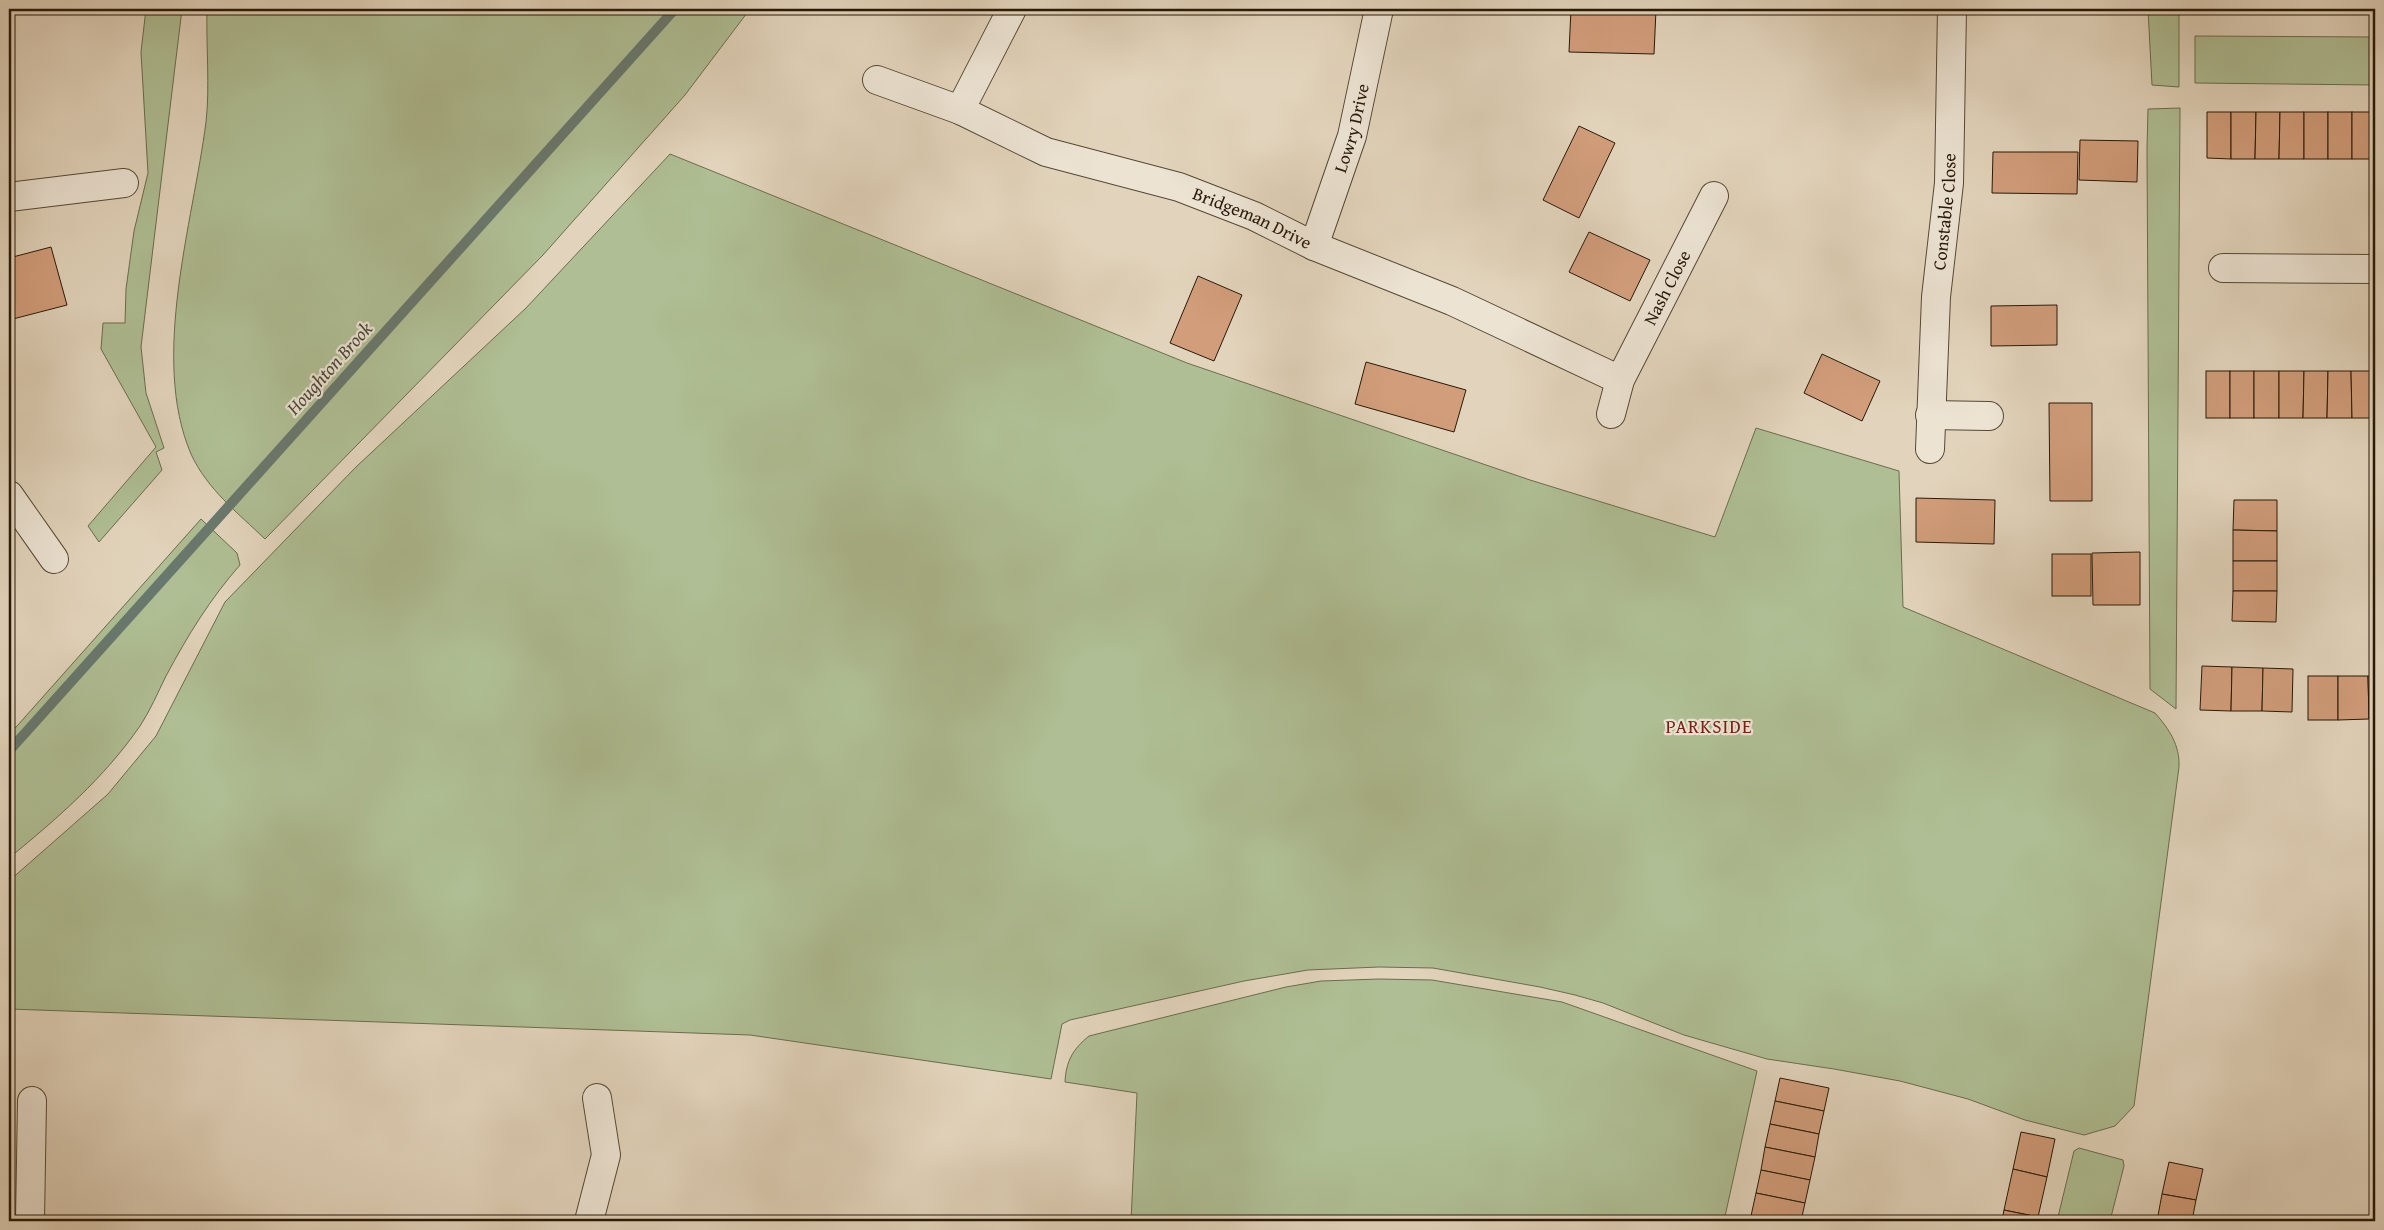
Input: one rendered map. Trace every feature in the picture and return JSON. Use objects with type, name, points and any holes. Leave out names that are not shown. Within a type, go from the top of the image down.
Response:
[{"type":"street","points":[[960,110],[1012,9]]},
{"type":"street","name":"Lowry Drive","points":[[1314,246],[1352,136],[1379,9]]},
{"type":"street","name":"Constable Close","points":[[1930,449],[1936,297],[1949,183],[1952,9]]},
{"type":"street","name":"Bridgeman Drive","points":[[877,80],[960,110],[1046,152],[1179,187],[1254,216],[1314,246],[1452,301],[1620,380]]},
{"type":"street","points":[[9,197],[124,183]]},
{"type":"street","name":"Nash Close","points":[[1611,414],[1620,380],[1714,196]]},
{"type":"street","points":[[2223,268],[2375,269]]},
{"type":"street","points":[[1930,415],[1989,416]]},
{"type":"street","points":[[9,495],[54,559]]},
{"type":"street","points":[[589,1221],[606,1155],[597,1098]]},
{"type":"street","points":[[30,1221],[32,1101]]},
{"type":"green space","points":[[146,9],[182,9],[141,347],[146,393],[164,448],[156,452],[162,470],[99,542],[88,526],[156,447],[101,349],[103,323],[125,323],[126,289],[134,231],[148,173],[141,52]]},
{"type":"green space","points":[[207,9],[750,9],[685,95],[543,255],[265,539],[224,500],[198,467],[191,454],[179,416],[174,376],[174,333],[178,290],[206,122],[208,95]]},
{"type":"green space","points":[[2148,9],[2179,9],[2179,87],[2152,85]]},
{"type":"green space","points":[[2195,36],[2375,37],[2375,85],[2195,83]]},
{"type":"green space","points":[[2180,108],[2176,709],[2150,689],[2147,149],[2148,109]]},
{"type":"green space","points":[[670,154],[1187,363],[1530,480],[1715,537],[1756,428],[1899,471],[1903,607],[2155,713],[2165,725],[2176,744],[2179,767],[2134,1106],[2115,1126],[2084,1135],[2025,1120],[1968,1099],[1900,1081],[1767,1059],[1684,1035],[1603,1003],[1575,995],[1433,968],[1379,967],[1308,970],[1244,981],[1070,1020],[1062,1024],[1051,1079],[750,1035],[9,1009],[9,881],[108,794],[156,736],[225,602],[356,467],[526,308]]},
{"type":"green space","points":[[201,519],[237,553],[240,565],[219,591],[191,632],[166,676],[151,708],[126,745],[96,780],[45,828],[9,858],[9,735]]},
{"type":"green space","points":[[1432,980],[1562,1002],[1757,1071],[1724,1221],[1131,1221],[1137,1093],[1065,1082],[1071,1056],[1083,1041],[1089,1036],[1286,987],[1321,981]]},
{"type":"green space","points":[[2079,1148],[2123,1160],[2124,1166],[2110,1221],[2057,1221],[2074,1151]]},
{"type":"building","points":[[1571,9],[1656,10],[1654,54],[1569,52]]},
{"type":"building","points":[[2207,112],[2231,112],[2231,159],[2207,158]]},
{"type":"building","points":[[2231,112],[2256,112],[2255,159],[2231,159]]},
{"type":"building","points":[[2256,112],[2280,112],[2279,159],[2255,159]]},
{"type":"building","points":[[2280,112],[2304,112],[2304,159],[2279,159]]},
{"type":"building","points":[[2304,112],[2328,112],[2328,159],[2304,159]]},
{"type":"building","points":[[2328,112],[2352,112],[2352,159],[2328,159]]},
{"type":"building","points":[[2352,112],[2375,112],[2375,159],[2352,159]]},
{"type":"building","points":[[1579,126],[1615,143],[1579,218],[1543,200]]},
{"type":"building","points":[[2080,140],[2138,141],[2137,182],[2079,180]]},
{"type":"building","points":[[1993,152],[2078,152],[2077,194],[1992,193]]},
{"type":"building","points":[[1589,232],[1650,260],[1630,301],[1569,272]]},
{"type":"building","points":[[51,247],[67,305],[9,320],[9,258]]},
{"type":"building","points":[[1198,276],[1242,295],[1214,361],[1170,343]]},
{"type":"building","points":[[2057,305],[2057,345],[1991,346],[1991,306]]},
{"type":"building","points":[[1822,354],[1880,381],[1862,421],[1804,393]]},
{"type":"building","points":[[1366,362],[1466,390],[1454,432],[1355,404]]},
{"type":"building","points":[[2206,371],[2230,371],[2230,418],[2206,418]]},
{"type":"building","points":[[2230,371],[2254,371],[2254,418],[2230,418]]},
{"type":"building","points":[[2254,371],[2279,371],[2279,418],[2254,418]]},
{"type":"building","points":[[2279,371],[2304,371],[2303,418],[2279,418]]},
{"type":"building","points":[[2304,371],[2328,371],[2327,418],[2303,418]]},
{"type":"building","points":[[2328,371],[2351,371],[2352,418],[2327,418]]},
{"type":"building","points":[[2351,371],[2375,371],[2375,418],[2352,418]]},
{"type":"building","points":[[2049,403],[2092,403],[2092,501],[2050,501]]},
{"type":"building","points":[[1916,498],[1995,500],[1994,544],[1916,542]]},
{"type":"building","points":[[2234,500],[2277,500],[2277,531],[2233,530]]},
{"type":"building","points":[[2233,530],[2277,531],[2277,561],[2233,561]]},
{"type":"building","points":[[2140,552],[2140,605],[2093,605],[2092,553]]},
{"type":"building","points":[[2052,554],[2091,554],[2091,596],[2052,596]]},
{"type":"building","points":[[2233,561],[2277,561],[2277,591],[2233,591]]},
{"type":"building","points":[[2233,591],[2277,591],[2276,622],[2232,621]]},
{"type":"building","points":[[2202,666],[2232,667],[2231,711],[2200,710]]},
{"type":"building","points":[[2232,667],[2263,668],[2262,711],[2231,711]]},
{"type":"building","points":[[2263,668],[2293,669],[2292,712],[2262,711]]},
{"type":"building","points":[[2308,676],[2338,676],[2338,720],[2308,720]]},
{"type":"building","points":[[2338,676],[2368,676],[2369,719],[2338,720]]},
{"type":"building","points":[[2368,676],[2375,676],[2375,719],[2369,719]]},
{"type":"building","points":[[1780,1078],[1829,1088],[1824,1111],[1775,1101]]},
{"type":"building","points":[[1775,1101],[1824,1111],[1819,1134],[1770,1124]]},
{"type":"building","points":[[1770,1124],[1819,1134],[1815,1157],[1765,1147]]},
{"type":"building","points":[[2021,1132],[2055,1139],[2047,1177],[2013,1169]]},
{"type":"building","points":[[1765,1147],[1815,1157],[1810,1180],[1761,1170]]},
{"type":"building","points":[[2169,1162],[2203,1169],[2196,1200],[2162,1194]]},
{"type":"building","points":[[2013,1169],[2047,1177],[2038,1217],[2004,1210]]},
{"type":"building","points":[[1761,1170],[1810,1180],[1805,1203],[1756,1193]]},
{"type":"building","points":[[1756,1193],[1805,1203],[1801,1221],[1778,1221],[1751,1216]]},
{"type":"building","points":[[2162,1194],[2196,1200],[2192,1221],[2157,1221]]},
{"type":"building","points":[[2004,1210],[2038,1217],[2037,1221],[2002,1221]]},
{"type":"building","points":[[1751,1216],[1778,1221],[1750,1221]]},
{"type":"waterway","name":"Houghton Brook","points":[[9,751],[675,9]]},
{"type":"district","name":"PARKSIDE","points":[[1709,726]]}]
